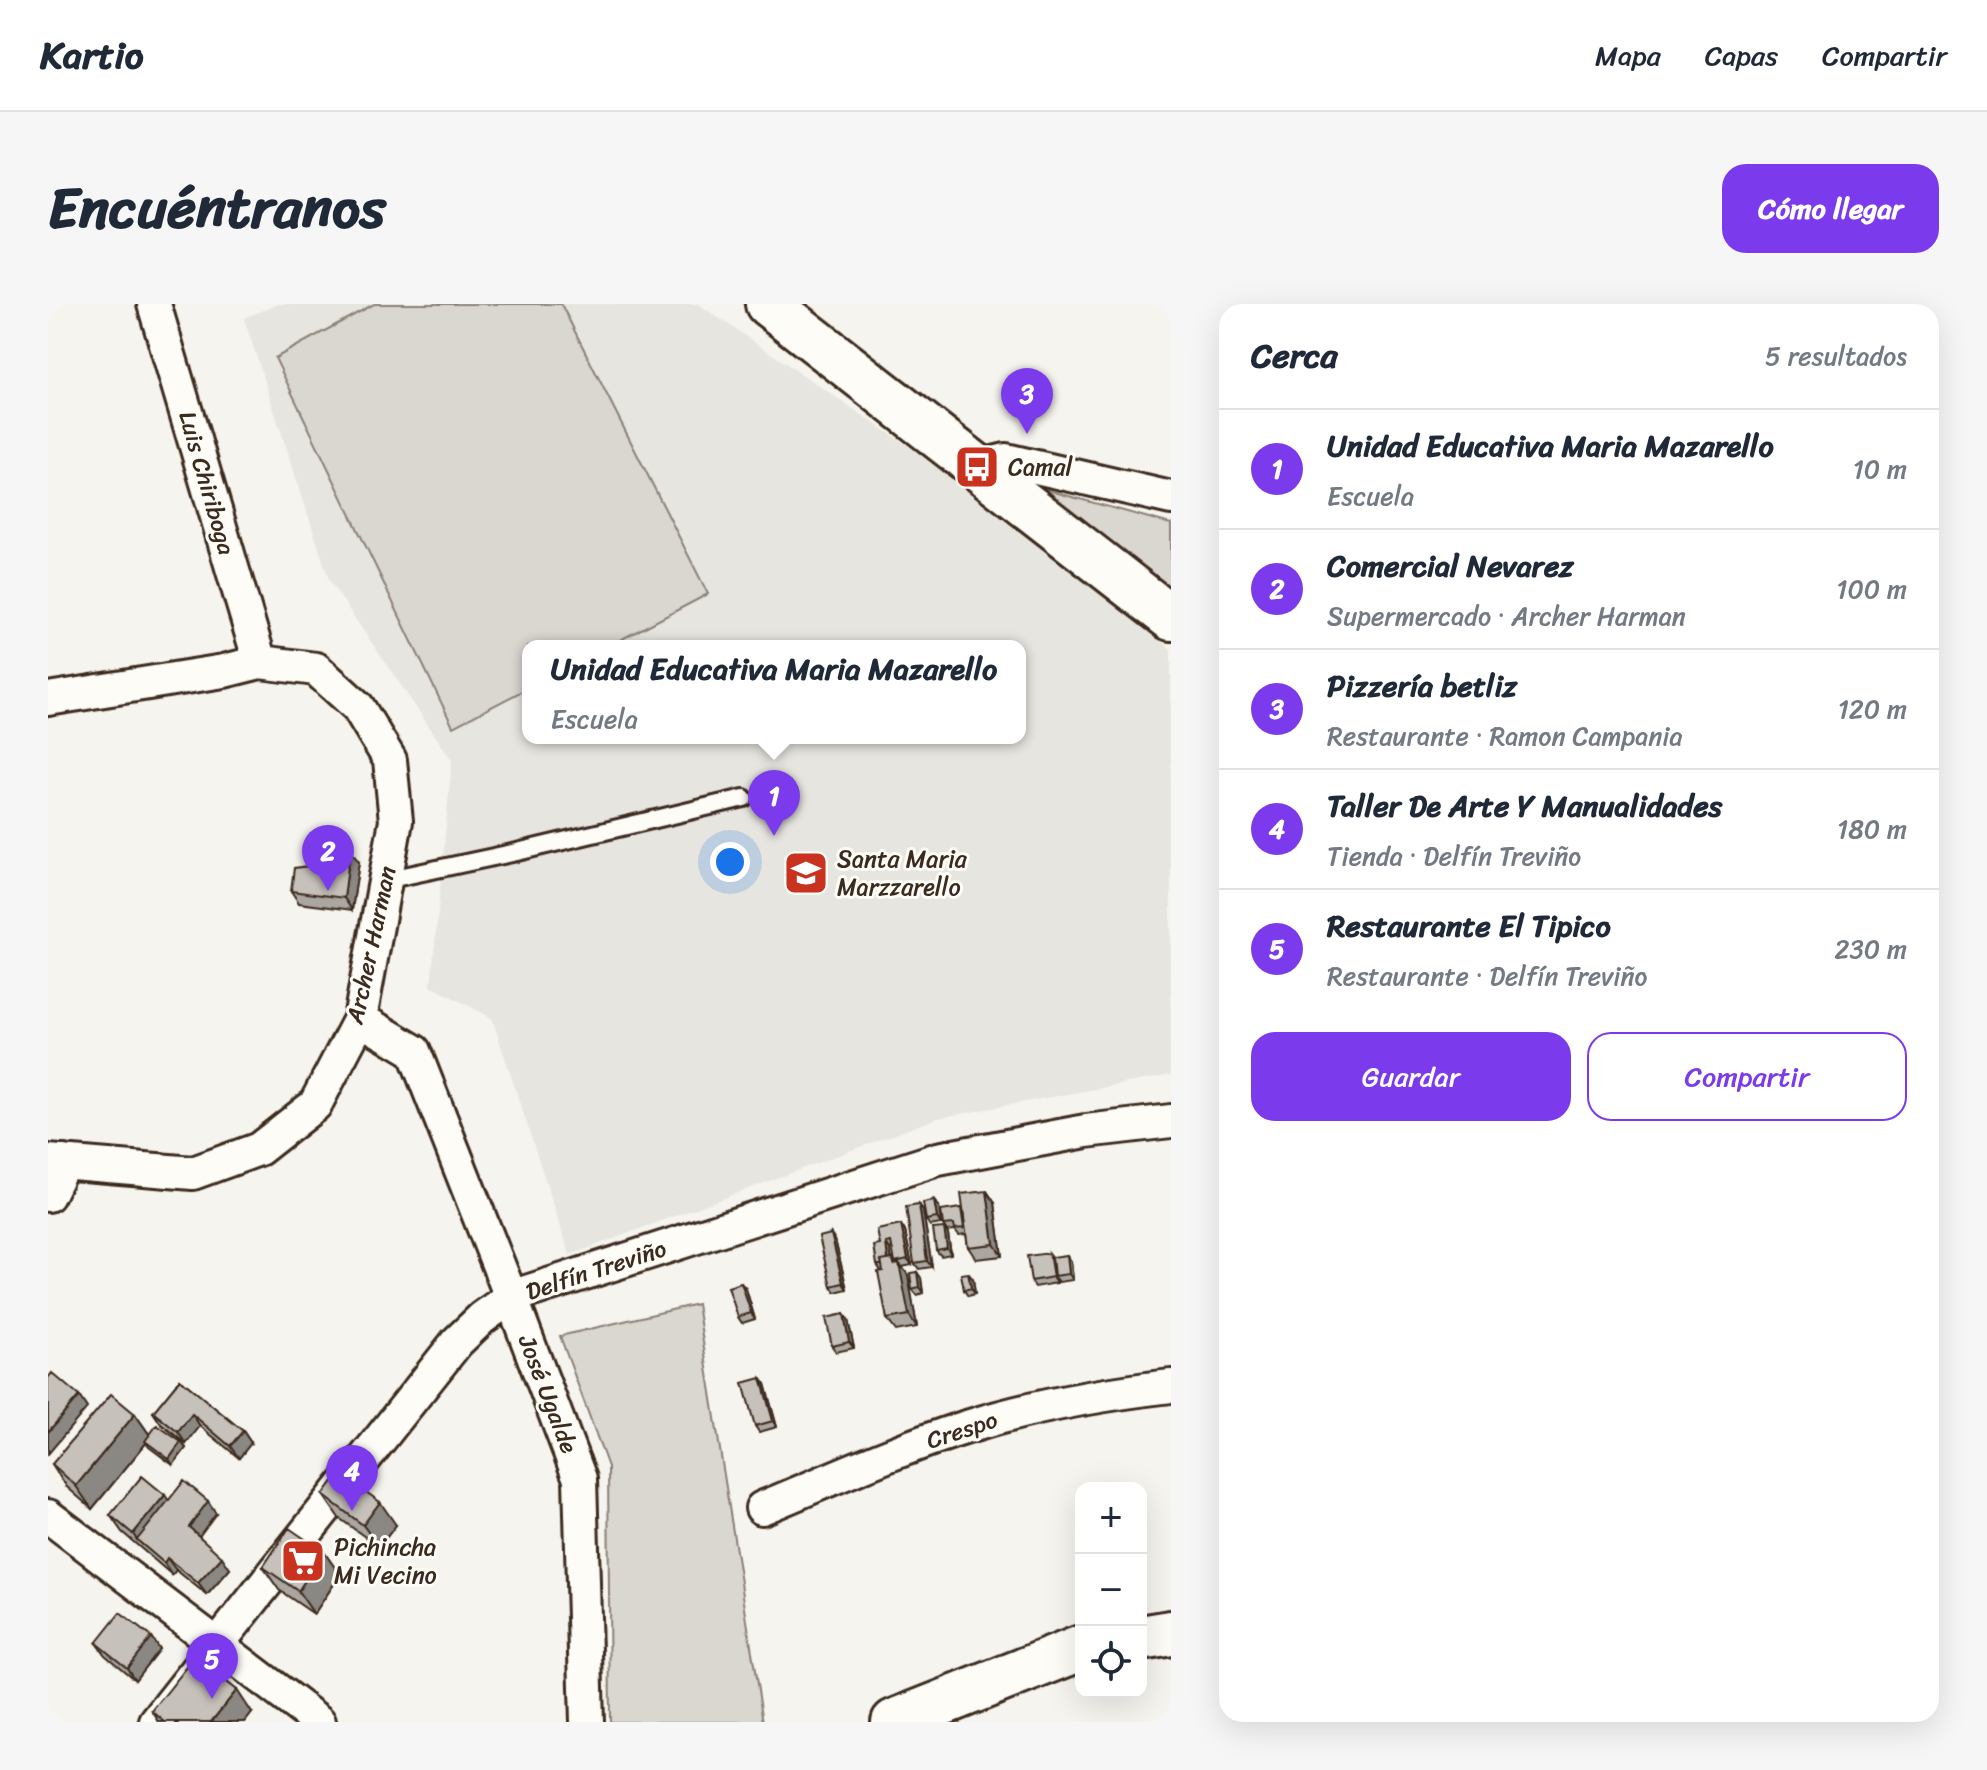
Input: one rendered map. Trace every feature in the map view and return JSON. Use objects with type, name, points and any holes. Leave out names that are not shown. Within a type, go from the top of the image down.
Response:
[{"type":"street","name":"Luis Chiriboga","points":[[154,304],[260,662]]},
{"type":"street","points":[[768,304],[1171,618]]},
{"type":"street","points":[[977,467],[1006,460],[1171,498]]},
{"type":"street","points":[[48,699],[224,671],[260,662]]},
{"type":"street","name":"Archer Harman","points":[[56,1162],[193,1173],[259,1149],[315,1105],[360,1019],[396,821],[390,760],[358,707],[316,669],[260,662]]},
{"type":"street","name":"José Ugalde","points":[[360,1019],[414,1051],[580,1479],[587,1722]]},
{"type":"street","name":"Delfín Treviño","points":[[156,1722],[457,1342],[482,1318],[511,1297],[938,1159],[1086,1131],[1171,1121]]},
{"type":"street","points":[[48,1195],[56,1162]]},
{"type":"street","name":"Crespo","points":[[762,1508],[906,1448],[968,1427],[1029,1410],[1121,1392],[1171,1386]]},
{"type":"street","points":[[48,1516],[319,1722]]},
{"type":"street","points":[[1147,1637],[1171,1633]]},
{"type":"street","points":[[894,1722],[1075,1650]]},
{"type":"lane","points":[[385,880],[744,798]]},
{"type":"shaded area","name":"Santa Maria Marzzarello","points":[[279,304],[698,304],[926,458],[1171,649],[1171,1075],[938,1118],[570,1255],[492,1018],[431,986],[452,760],[330,582],[244,318]]},
{"type":"shaded area","points":[[374,304],[561,304],[708,594],[620,640],[522,640],[522,691],[453,727],[275,358]]},
{"type":"shaded area","points":[[1025,484],[1171,524],[1171,588]]},
{"type":"shaded area","points":[[697,1304],[763,1722],[610,1722],[608,1467],[560,1336]]},
{"type":"building","points":[[311,844],[350,850],[344,898],[291,891],[294,868],[308,866]]},
{"type":"building","points":[[987,1191],[994,1244],[968,1247],[961,1194]]},
{"type":"building","points":[[934,1201],[937,1218],[926,1220],[923,1203]]},
{"type":"building","points":[[919,1205],[927,1261],[914,1263],[906,1207]]},
{"type":"building","points":[[961,1208],[964,1228],[955,1229],[954,1224],[943,1225],[941,1211]]},
{"type":"building","points":[[901,1225],[908,1259],[895,1262],[891,1242],[886,1243],[888,1260],[877,1265],[874,1246],[880,1245],[877,1230]]},
{"type":"building","points":[[944,1228],[947,1248],[936,1250],[933,1229]]},
{"type":"building","points":[[831,1234],[843,1283],[831,1286],[819,1237]]},
{"type":"building","points":[[1049,1253],[1053,1277],[1031,1281],[1027,1256]]},
{"type":"building","points":[[1067,1255],[1069,1274],[1054,1276],[1052,1257]]},
{"type":"building","points":[[893,1259],[894,1264],[899,1263],[909,1315],[887,1319],[878,1272],[883,1271],[881,1261]]},
{"type":"building","points":[[917,1272],[919,1287],[912,1289],[910,1273]]},
{"type":"building","points":[[968,1273],[971,1288],[964,1290],[961,1274]]},
{"type":"building","points":[[741,1283],[751,1313],[738,1317],[728,1287]]},
{"type":"building","points":[[844,1314],[849,1342],[832,1346],[826,1318]]},
{"type":"building","points":[[52,1373],[79,1396],[48,1432],[48,1378]]},
{"type":"building","points":[[761,1378],[773,1421],[755,1426],[743,1383]]},
{"type":"building","points":[[180,1379],[243,1431],[230,1446],[192,1414],[178,1432],[153,1412]]},
{"type":"building","points":[[111,1394],[135,1414],[76,1486],[52,1464]]},
{"type":"building","points":[[157,1425],[181,1442],[169,1459],[145,1441]]},
{"type":"building","points":[[339,1473],[380,1502],[363,1525],[323,1495]]},
{"type":"building","points":[[142,1476],[165,1495],[133,1534],[110,1515]]},
{"type":"building","points":[[184,1481],[208,1501],[189,1527],[222,1557],[198,1583],[167,1558],[164,1563],[137,1540]]},
{"type":"building","points":[[289,1528],[324,1552],[298,1591],[263,1567]]},
{"type":"building","points":[[120,1613],[151,1637],[127,1668],[96,1643]]},
{"type":"building","points":[[195,1657],[237,1690],[211,1722],[165,1722],[152,1711]]},
{"type":"place","name":"Pizzería betliz","points":[[1027,434]]},
{"type":"place","name":"Camal","points":[[977,467]]},
{"type":"place","name":"Unidad Educativa Maria Mazarello","points":[[774,836]]},
{"type":"place","name":"Santa Maria Marzzarello","points":[[806,873]]},
{"type":"place","name":"Comercial Nevarez","points":[[328,891]]},
{"type":"place","name":"Taller De Arte Y Manualidades","points":[[352,1511]]},
{"type":"place","name":"Pichincha Mi Vecino","points":[[303,1561]]},
{"type":"place","name":"Restaurante El Tipico","points":[[212,1699]]}]
